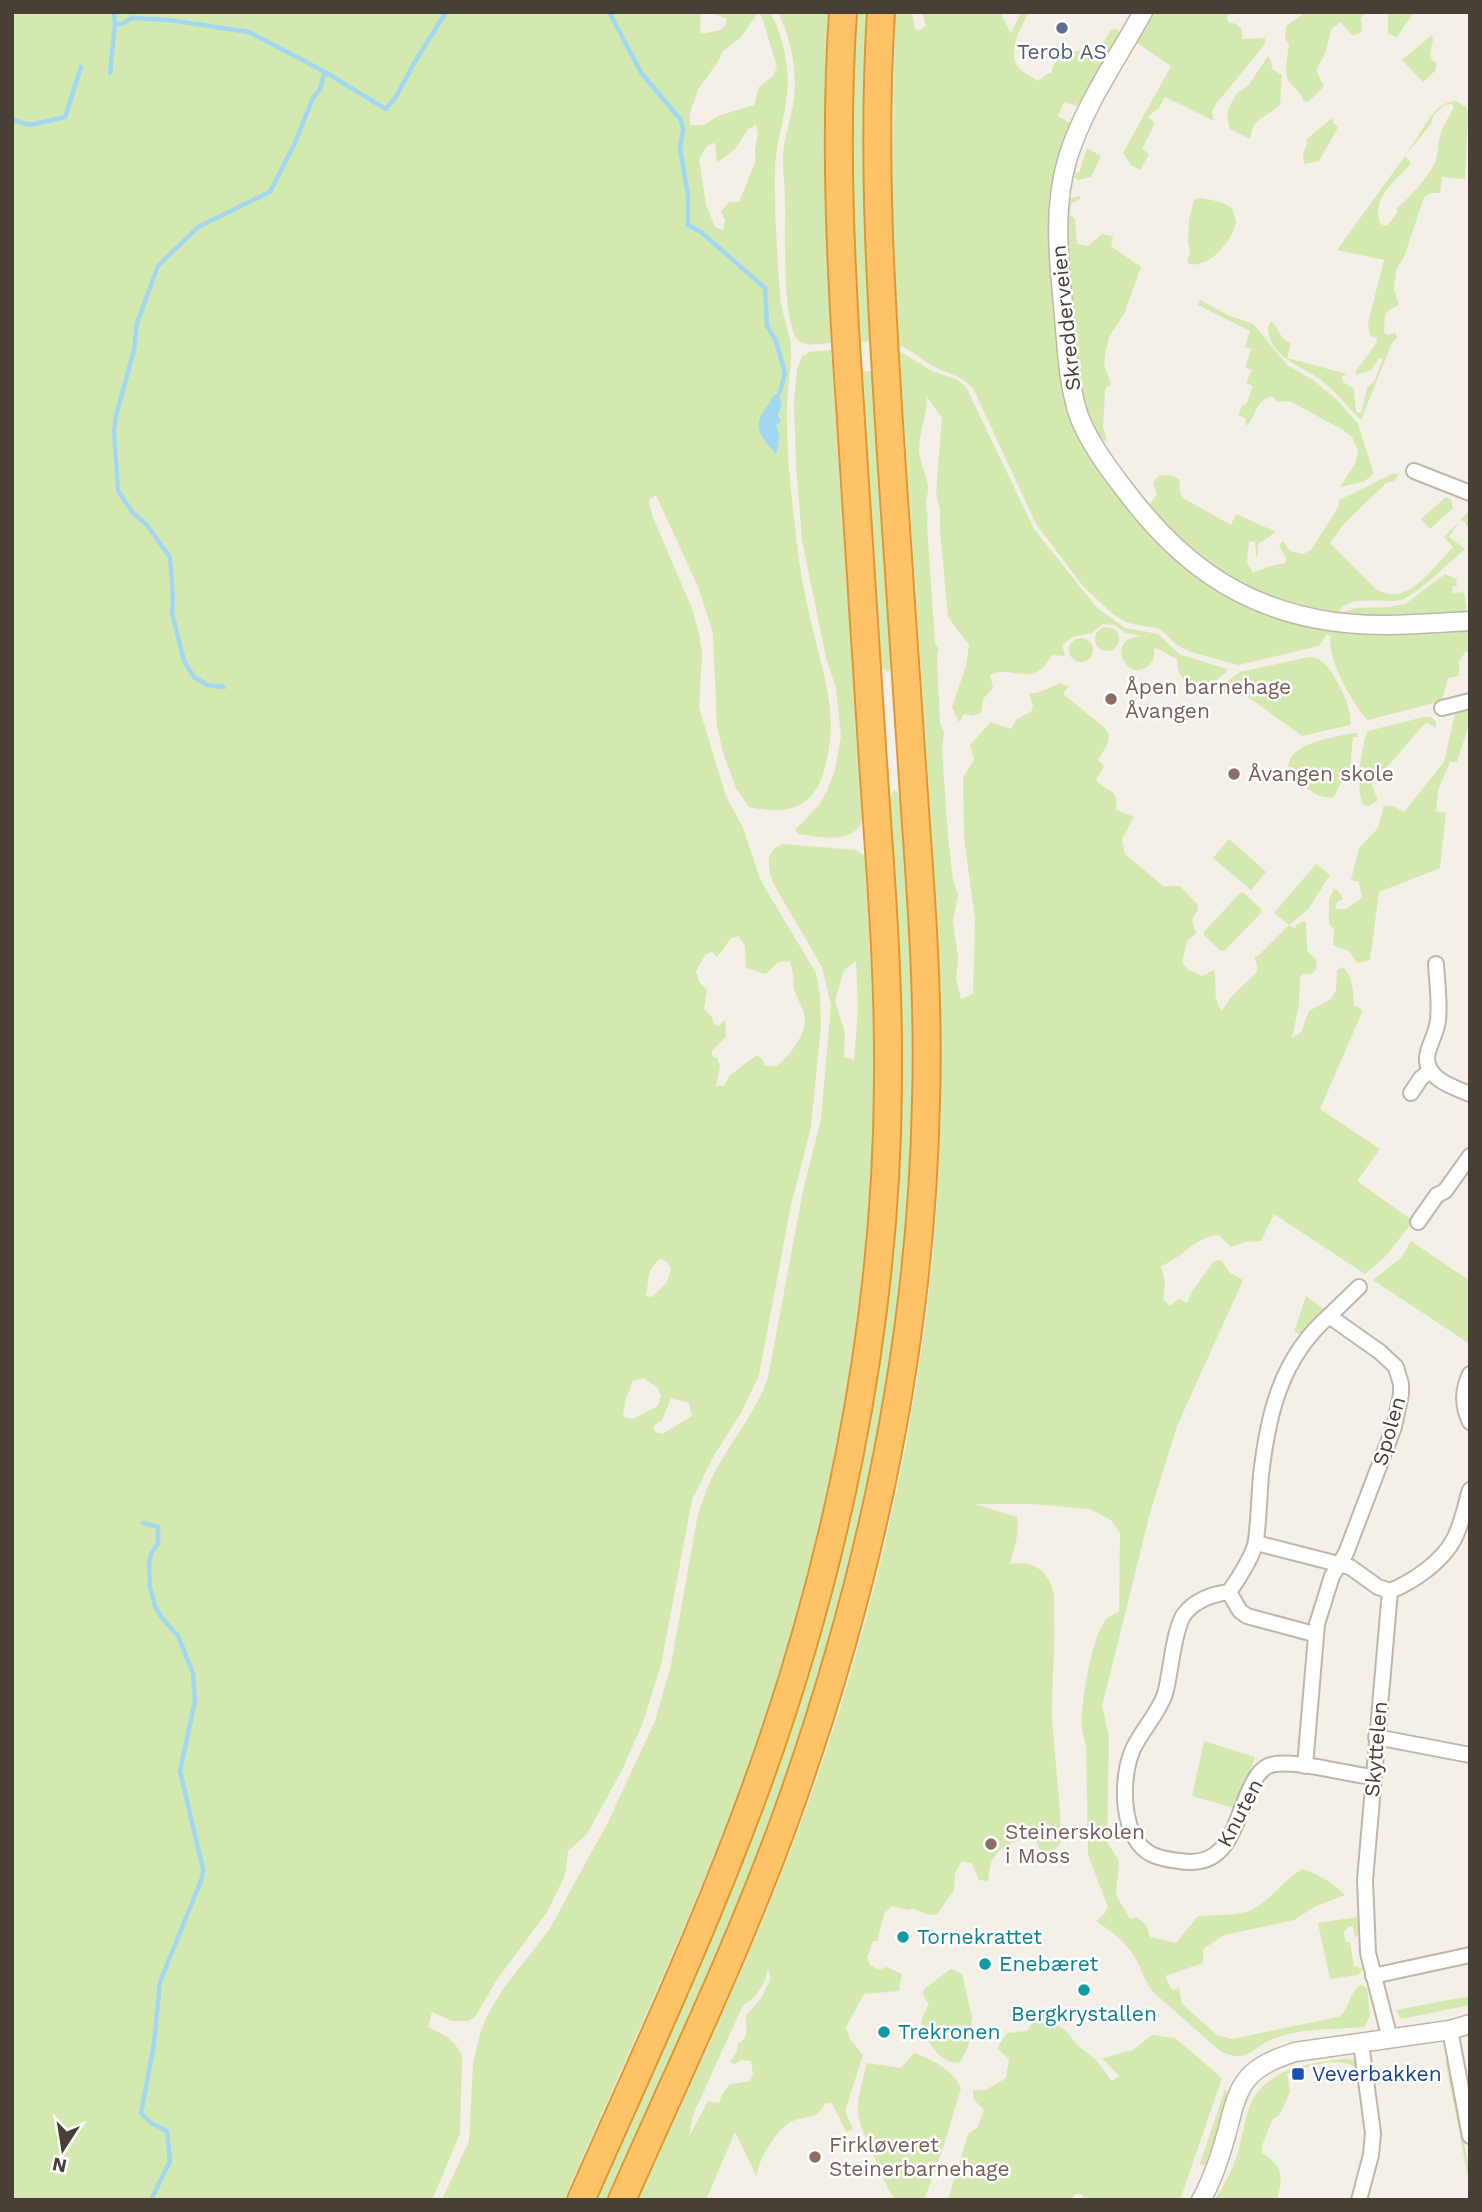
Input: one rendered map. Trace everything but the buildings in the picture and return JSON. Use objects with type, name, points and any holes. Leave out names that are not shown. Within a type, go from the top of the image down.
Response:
[{"type":"highway","points":[[581,2200],[681,1975],[740,1829],[788,1695],[831,1539],[854,1430],[874,1303],[884,1195],[888,1081],[885,938],[847,365],[839,201],[843,12]]},
{"type":"highway","points":[[622,2200],[785,1821],[832,1681],[865,1561],[894,1425],[910,1325],[920,1221],[926,1103],[926,1021],[922,919],[883,320],[877,137],[881,12]]},
{"type":"street","name":"Skredderveien","points":[[1143,12],[1077,134],[1068,157],[1059,199],[1058,245],[1070,376],[1076,404],[1087,434],[1143,514],[1169,542],[1203,571],[1246,596],[1300,616],[1342,624],[1470,621]]},
{"type":"street","points":[[1414,471],[1470,493]]},
{"type":"street","points":[[1442,708],[1470,701]]},
{"type":"street","points":[[1436,964],[1438,1020],[1427,1055],[1430,1071],[1438,1080],[1470,1094]]},
{"type":"street","points":[[1411,1093],[1421,1078],[1430,1071]]},
{"type":"street","points":[[1418,1222],[1470,1156]]},
{"type":"street","points":[[1314,1634],[1247,1616],[1240,1611],[1229,1592],[1256,1543],[1266,1439],[1279,1385],[1300,1347],[1359,1287]]},
{"type":"street","name":"Spolen","points":[[1329,1316],[1380,1352],[1396,1367],[1401,1384],[1394,1427],[1346,1553],[1338,1564]]},
{"type":"street","points":[[1470,1374],[1464,1394],[1470,1422]]},
{"type":"street","points":[[1256,1543],[1359,1571],[1378,1587],[1390,1591],[1411,1581],[1450,1546],[1459,1528],[1470,1490]]},
{"type":"street","points":[[1305,1766],[1314,1634],[1338,1564]]},
{"type":"street","name":"Skyttelen","points":[[1390,1591],[1365,1880],[1367,1942],[1390,2039]]},
{"type":"street","name":"Knuten","points":[[1229,1592],[1216,1593],[1205,1598],[1189,1609],[1181,1621],[1164,1697],[1130,1756],[1125,1804],[1133,1834],[1140,1846],[1153,1855],[1188,1863],[1208,1861],[1218,1854],[1225,1844],[1259,1773],[1273,1765],[1305,1766],[1373,1777]]},
{"type":"street","points":[[1376,1737],[1470,1755]]},
{"type":"street","points":[[1373,1976],[1470,1955]]},
{"type":"street","points":[[1201,2200],[1219,2159],[1246,2080],[1276,2059],[1295,2052],[1390,2039],[1470,2024]]},
{"type":"street","points":[[1450,2029],[1465,2088],[1470,2136]]},
{"type":"street","points":[[1359,2200],[1371,2155],[1373,2133],[1361,2043]]},
{"type":"green space","points":[[12,12],[701,12],[702,34],[720,30],[725,26],[727,19],[709,12],[770,12],[782,41],[788,84],[776,158],[775,183],[780,295],[791,352],[787,405],[790,481],[802,576],[825,680],[831,732],[829,751],[819,784],[805,802],[796,807],[774,810],[749,807],[736,788],[717,727],[713,633],[699,589],[656,495],[649,500],[652,515],[692,609],[699,633],[702,654],[699,708],[726,796],[743,828],[761,881],[816,973],[821,1025],[811,1127],[791,1205],[759,1375],[692,1500],[661,1665],[642,1725],[622,1770],[587,1834],[568,1851],[565,1875],[547,1912],[496,1981],[475,2017],[468,2021],[452,2021],[432,2012],[428,2027],[453,2042],[462,2057],[460,2134],[432,2200],[12,2200]],"holes":[[[758,13],[762,17],[777,67],[773,76],[759,87],[754,105],[718,116],[704,125],[690,125],[690,112],[699,88],[723,51],[741,37]],[[756,125],[758,134],[755,163],[739,202],[729,202],[721,212],[725,220],[723,230],[715,227],[706,205],[699,159],[712,143],[715,143],[717,163],[736,148],[748,129]],[[779,392],[782,408],[778,414],[781,421],[776,424],[778,450],[773,453],[760,426]],[[738,936],[745,946],[746,968],[766,974],[778,962],[789,961],[793,971],[794,988],[805,1021],[797,1043],[777,1066],[765,1066],[757,1055],[730,1075],[724,1086],[716,1086],[720,1066],[717,1058],[712,1056],[712,1051],[726,1037],[725,1020],[718,1026],[714,1024],[704,1009],[707,990],[699,982],[696,971],[705,955],[712,952],[717,957],[731,938]],[[660,1259],[667,1262],[671,1269],[667,1282],[652,1297],[646,1296],[652,1267]],[[643,1378],[657,1387],[661,1396],[658,1406],[633,1419],[623,1417],[625,1401],[633,1381]],[[671,1398],[689,1403],[692,1416],[662,1434],[655,1432],[653,1426],[662,1420]]]},
{"type":"green space","points":[[778,12],[828,12],[824,169],[831,343],[802,343],[793,332],[789,316],[783,160],[795,76],[791,48]]},
{"type":"green space","points":[[853,12],[871,12],[874,341],[856,342],[849,170]]},
{"type":"green space","points":[[895,12],[912,12],[915,29],[920,30],[926,26],[922,12],[1000,12],[1011,34],[1021,12],[1029,12],[1016,40],[1014,55],[1019,68],[1038,81],[1049,73],[1052,74],[1052,68],[1063,51],[1071,55],[1074,51],[1086,51],[1095,57],[1111,30],[1117,29],[1120,33],[1077,106],[1064,102],[1058,116],[1072,124],[1051,207],[1090,453],[1248,605],[1293,623],[1336,631],[1385,634],[1470,631],[1470,652],[1465,652],[1459,662],[1459,676],[1448,678],[1442,701],[1368,720],[1342,681],[1333,656],[1331,637],[1327,634],[1319,646],[1238,665],[1191,652],[1177,645],[1160,629],[1128,623],[1113,614],[1083,586],[1036,524],[973,388],[898,346],[892,183]]},
{"type":"green space","points":[[1153,12],[1230,12],[1228,22],[1236,24],[1242,30],[1242,39],[1265,38],[1265,44],[1216,104],[1212,112],[1214,121],[1165,97],[1159,108],[1147,117],[1155,123],[1142,149],[1149,154],[1140,170],[1131,165],[1123,153],[1171,66],[1137,43]]},
{"type":"green space","points":[[1306,12],[1365,12],[1359,34],[1352,35],[1341,22],[1332,28],[1325,54],[1316,70],[1324,86],[1309,101],[1304,102],[1288,80],[1286,65],[1289,44],[1285,38],[1286,26]]},
{"type":"green space","points":[[1388,12],[1414,12],[1397,37],[1388,34]]},
{"type":"green space","points":[[1432,35],[1430,54],[1436,62],[1436,70],[1423,82],[1402,60]]},
{"type":"green space","points":[[1268,56],[1272,69],[1282,75],[1280,105],[1257,122],[1250,139],[1230,129],[1227,117],[1229,107],[1237,93],[1248,86]]},
{"type":"green space","points":[[1456,101],[1466,107],[1468,113],[1465,179],[1442,177],[1440,193],[1431,193],[1424,197],[1404,257],[1396,270],[1394,290],[1399,305],[1387,313],[1385,319],[1384,332],[1388,335],[1395,332],[1397,338],[1392,343],[1361,420],[1321,380],[1287,360],[1280,353],[1269,337],[1268,327],[1271,321],[1284,339],[1291,343],[1287,358],[1347,374],[1342,376],[1343,382],[1354,389],[1356,412],[1361,413],[1367,388],[1375,380],[1383,358],[1379,358],[1371,370],[1356,375],[1356,371],[1377,342],[1376,337],[1370,336],[1368,323],[1384,260],[1337,250],[1430,117],[1439,107],[1449,102]],"holes":[[[1452,104],[1454,107],[1441,131],[1437,156],[1430,172],[1397,208],[1397,213],[1387,226],[1380,224],[1378,215],[1381,199],[1409,166],[1411,162],[1405,156],[1431,124],[1433,116],[1444,105]]]},
{"type":"green space","points":[[1332,118],[1338,127],[1319,161],[1304,164],[1303,154],[1307,139]]},
{"type":"green space","points":[[1087,148],[1101,156],[1091,177],[1078,180],[1074,177],[1075,172],[1079,173]]},
{"type":"green space","points":[[1079,196],[1081,199],[1071,204],[1070,215],[1075,219],[1077,244],[1088,246],[1102,234],[1113,236],[1111,246],[1141,267],[1124,314],[1110,335],[1106,349],[1104,365],[1111,384],[1105,389],[1103,428],[1107,439],[1103,442],[1093,433],[1079,394],[1063,236],[1068,199]]},
{"type":"green space","points":[[1199,198],[1232,208],[1236,222],[1230,237],[1219,252],[1205,262],[1189,264],[1189,220],[1194,200]]},
{"type":"green space","points":[[1200,300],[1228,315],[1253,324],[1288,366],[1313,380],[1337,400],[1358,424],[1374,474],[1363,482],[1340,487],[1355,464],[1358,450],[1352,437],[1290,401],[1278,402],[1272,396],[1266,398],[1247,426],[1245,418],[1238,415],[1243,404],[1246,405],[1253,386],[1246,383],[1252,370],[1245,367],[1251,349],[1245,347],[1250,331],[1198,305]]},
{"type":"green space","points":[[831,350],[863,817],[853,832],[836,838],[798,834],[795,830],[819,805],[826,793],[835,770],[841,736],[836,688],[826,658],[802,540],[794,400],[797,369],[802,357],[809,352]]},
{"type":"green space","points":[[899,351],[932,371],[958,380],[966,387],[1034,529],[1097,608],[1125,628],[1158,634],[1179,654],[1227,669],[1204,691],[1184,681],[1177,659],[1154,647],[1154,658],[1147,667],[1139,670],[1131,668],[1122,657],[1124,643],[1131,638],[1143,636],[1125,633],[1115,625],[1103,624],[1092,633],[1073,637],[1062,645],[1065,656],[1052,655],[1035,673],[996,672],[990,675],[993,688],[983,699],[981,713],[972,716],[964,714],[959,722],[952,707],[966,666],[969,645],[948,617],[940,510],[936,493],[942,418],[927,397],[919,450],[928,488],[927,525],[935,643],[939,650],[940,723],[944,732],[942,749],[948,837],[953,880],[958,895],[953,921],[958,958],[956,979],[961,999],[973,994],[975,919],[964,838],[963,777],[974,760],[970,745],[991,722],[1011,729],[1017,719],[1031,712],[1033,706],[1029,693],[1037,693],[1060,683],[1069,686],[1063,694],[1109,734],[1108,743],[1098,760],[1104,766],[1096,780],[1114,794],[1116,810],[1134,817],[1122,839],[1125,854],[1163,886],[1180,886],[1197,904],[1198,909],[1192,920],[1196,933],[1187,941],[1182,962],[1187,969],[1202,976],[1214,970],[1216,996],[1222,1011],[1231,997],[1256,973],[1258,968],[1254,957],[1289,925],[1295,929],[1297,924],[1306,921],[1307,951],[1317,960],[1316,970],[1300,977],[1299,1005],[1292,1038],[1301,1032],[1309,1011],[1331,999],[1336,990],[1337,970],[1343,967],[1351,980],[1354,1005],[1363,1010],[1320,1109],[1380,1149],[1357,1181],[1413,1221],[1386,1256],[1365,1274],[1274,1214],[1261,1241],[1245,1242],[1231,1247],[1219,1235],[1211,1236],[1161,1266],[1165,1282],[1163,1299],[1169,1306],[1179,1299],[1187,1303],[1214,1261],[1221,1260],[1230,1273],[1243,1280],[1177,1426],[1150,1513],[1102,1706],[1109,1737],[1107,1842],[1119,1861],[1116,1895],[1130,1919],[1136,1917],[1142,1921],[1150,1937],[1176,1943],[1198,1916],[1231,1915],[1256,1908],[1302,1869],[1325,1879],[1345,1895],[1314,1907],[1294,1920],[1224,1935],[1203,1949],[1203,1963],[1165,1976],[1172,1990],[1179,1988],[1182,2004],[1217,2035],[1232,2039],[1338,2017],[1361,1985],[1367,1988],[1370,2016],[1364,2027],[1287,2034],[1268,2041],[1250,2053],[1230,2055],[1220,2051],[1153,1992],[1130,1951],[1117,1936],[1096,1921],[1108,1907],[1088,1855],[1086,1745],[1082,1718],[1095,1643],[1106,1619],[1119,1612],[1120,1533],[1111,1520],[1090,1509],[1032,1504],[974,1504],[1017,1517],[1017,1534],[1010,1564],[1036,1567],[1052,1587],[1052,1715],[1061,1843],[1044,1861],[1035,1838],[1009,1844],[994,1857],[988,1881],[979,1880],[972,1863],[962,1861],[955,1873],[954,1890],[937,1914],[929,1915],[912,1908],[909,1910],[892,1906],[884,1914],[877,1941],[873,1941],[867,1957],[870,1965],[879,1970],[886,1967],[902,1974],[899,1991],[864,1994],[846,2027],[850,2039],[863,2055],[845,2111],[853,2129],[846,2132],[832,2103],[826,2103],[816,2114],[791,2122],[783,2128],[763,2156],[757,2177],[735,2132],[706,2200],[638,2200],[755,1938],[817,1778],[859,1644],[877,1576],[919,1368],[939,1172],[940,1004]],"holes":[[[768,1969],[771,1978],[760,2000],[746,2015],[746,2034],[730,2062],[735,2064],[741,2060],[751,2061],[753,2074],[750,2081],[730,2084],[719,2103],[708,2101],[689,2137],[693,2115],[743,2005],[759,1990]]]},
{"type":"green space","points":[[876,371],[895,649],[888,672],[881,668],[879,661],[857,372]]},
{"type":"green space","points":[[1392,474],[1399,474],[1344,524],[1330,543],[1376,589],[1387,594],[1409,590],[1428,574],[1453,547],[1444,537],[1459,521],[1449,537],[1465,549],[1424,585],[1401,600],[1359,601],[1344,606],[1339,611],[1405,604],[1445,574],[1456,579],[1457,586],[1452,586],[1453,593],[1464,592],[1467,613],[1369,618],[1288,607],[1214,571],[1152,517],[1150,504],[1157,494],[1153,482],[1160,475],[1173,476],[1180,480],[1179,489],[1183,498],[1231,525],[1236,514],[1276,532],[1258,544],[1256,557],[1255,541],[1249,542],[1247,562],[1253,573],[1285,563],[1286,558],[1279,545],[1283,541],[1290,551],[1303,554],[1311,550],[1339,506],[1339,500]]},
{"type":"green space","points":[[1446,497],[1451,500],[1453,508],[1430,529],[1421,519]]},
{"type":"green space","points":[[1470,510],[1470,528],[1460,520]]},
{"type":"green space","points":[[1107,627],[1116,630],[1119,639],[1116,648],[1107,651],[1098,648],[1095,639],[1098,630]]},
{"type":"green space","points":[[1081,638],[1089,642],[1093,650],[1089,658],[1081,662],[1073,658],[1069,650],[1073,642]]},
{"type":"green space","points":[[1309,657],[1325,664],[1336,680],[1346,700],[1350,725],[1302,736],[1248,697],[1222,694],[1225,683],[1240,672]]},
{"type":"green space","points":[[1470,710],[1457,762],[1450,762],[1438,790],[1436,811],[1446,813],[1440,868],[1379,892],[1370,960],[1357,963],[1349,951],[1333,945],[1334,929],[1329,924],[1329,899],[1334,889],[1338,890],[1343,899],[1337,902],[1335,909],[1346,909],[1362,898],[1359,882],[1351,880],[1359,848],[1378,828],[1384,806],[1393,806],[1404,812],[1444,762],[1455,714]]},
{"type":"green space","points":[[1431,717],[1436,721],[1436,728],[1426,722],[1374,782],[1372,786],[1378,800],[1369,806],[1364,805],[1360,791],[1360,769],[1368,731]]},
{"type":"green space","points":[[1357,733],[1358,737],[1353,737],[1349,777],[1341,782],[1334,797],[1315,793],[1288,771],[1289,761],[1302,748]]},
{"type":"green space","points":[[894,789],[900,796],[904,810],[916,1018],[908,1242],[877,1462],[813,1711],[744,1897],[611,2200],[592,2200],[653,2063],[869,1405],[888,803]]},
{"type":"green space","points":[[1229,839],[1266,872],[1251,890],[1213,858]]},
{"type":"green space","points":[[783,844],[856,850],[865,856],[873,1071],[867,1223],[848,1381],[817,1538],[774,1692],[727,1822],[564,2200],[442,2200],[469,2141],[473,2063],[481,2031],[503,1989],[549,1930],[608,1822],[655,1721],[671,1665],[701,1506],[714,1474],[752,1413],[768,1377],[803,1191],[821,1119],[831,1005],[822,967],[773,883],[769,860],[777,847]],"holes":[[[856,961],[858,1009],[854,1060],[844,1057],[845,1033],[835,1001],[844,970]]]},
{"type":"green space","points":[[1316,864],[1330,875],[1309,908],[1289,925],[1274,913]]},
{"type":"green space","points":[[1240,893],[1244,893],[1261,909],[1261,913],[1221,951],[1204,932]]},
{"type":"green space","points":[[1411,1241],[1470,1281],[1470,1344],[1373,1280],[1401,1258]]},
{"type":"green space","points":[[1306,1296],[1326,1311],[1305,1335],[1294,1332]]},
{"type":"green space","points":[[1204,1741],[1255,1757],[1237,1809],[1192,1796]]},
{"type":"green space","points":[[1358,1917],[1361,1932],[1355,1938],[1353,1927],[1349,1926],[1344,1932],[1345,1941],[1350,1943],[1354,1966],[1364,1969],[1357,1975],[1330,1979],[1318,1923]]},
{"type":"green space","points":[[951,1969],[962,1974],[972,2017],[968,2047],[960,2062],[947,2060],[936,2051],[927,2039],[922,2023],[929,2005],[923,1994],[924,1989]]},
{"type":"green space","points":[[1470,1996],[1470,2005],[1401,2019],[1396,2010]]},
{"type":"green space","points":[[1042,2013],[1096,2060],[1112,2081],[1119,2076],[1102,2058],[1133,2050],[1152,2035],[1175,2038],[1222,2078],[1180,2200],[1086,2200],[1080,2193],[1074,2195],[1072,2200],[948,2200],[968,2134],[977,2128],[984,2110],[973,2099],[973,2090],[986,2090],[1006,2078],[1009,2059],[997,2048],[1007,2033],[1027,2031],[1037,2015]]},
{"type":"green space","points":[[914,2053],[941,2066],[953,2076],[961,2088],[924,2200],[896,2200],[887,2186],[860,2122],[858,2104],[867,2063],[901,2068]]},
{"type":"green space","points":[[1346,2058],[1355,2061],[1358,2070],[1343,2062],[1334,2062],[1287,2074],[1290,2092],[1280,2114],[1272,2120],[1262,2146],[1262,2153],[1274,2163],[1280,2173],[1277,2200],[1214,2200],[1233,2167],[1255,2095],[1270,2080],[1289,2070]]},
{"type":"green space","points":[[1445,2060],[1448,2063],[1470,2173],[1470,2187]]},
{"type":"green space","points":[[1225,2089],[1230,2095],[1205,2166],[1200,2164]]},
{"type":"water","points":[[779,392],[782,406],[778,414],[781,422],[776,425],[779,440],[775,454],[763,438],[759,423],[772,397]]},
{"type":"waterway","points":[[114,12],[115,24],[122,24],[132,18],[169,20],[249,32],[325,72],[386,109],[396,97],[446,12]]},
{"type":"waterway","points":[[609,12],[642,74],[681,120],[683,130],[680,149],[688,195],[688,225],[701,232],[765,288],[767,326],[776,341],[785,373],[780,392]]},
{"type":"waterway","points":[[110,73],[115,24]]},
{"type":"waterway","points":[[12,120],[30,125],[65,117],[81,67]]},
{"type":"waterway","points":[[224,687],[207,685],[194,677],[184,661],[172,613],[170,557],[118,491],[114,431],[116,416],[134,350],[137,323],[158,266],[198,227],[270,192],[294,145],[313,98],[320,89],[325,72]]},
{"type":"waterway","points":[[143,1523],[158,1527],[158,1543],[151,1554],[149,1564],[150,1587],[155,1606],[178,1636],[193,1673],[195,1701],[180,1771],[203,1869],[202,1878],[160,1982],[154,2044],[141,2113],[151,2123],[167,2131],[170,2161],[151,2200]]},
{"type":"place","name":"Terob AS","points":[[1062,28]]},
{"type":"place","name":"Åpen barnehage Åvangen","points":[[1111,699]]},
{"type":"place","name":"Åvangen skole","points":[[1234,774]]},
{"type":"place","name":"Steinerskolen i Moss","points":[[991,1844]]},
{"type":"place","name":"Tornekrattet","points":[[903,1937]]},
{"type":"place","name":"Enebæret","points":[[985,1964]]},
{"type":"place","name":"Bergkrystallen","points":[[1084,1990]]},
{"type":"place","name":"Trekronen","points":[[884,2032]]},
{"type":"place","name":"Veverbakken","points":[[1298,2074]]},
{"type":"place","name":"Firkløveret Steinerbarnehage","points":[[815,2157]]}]
